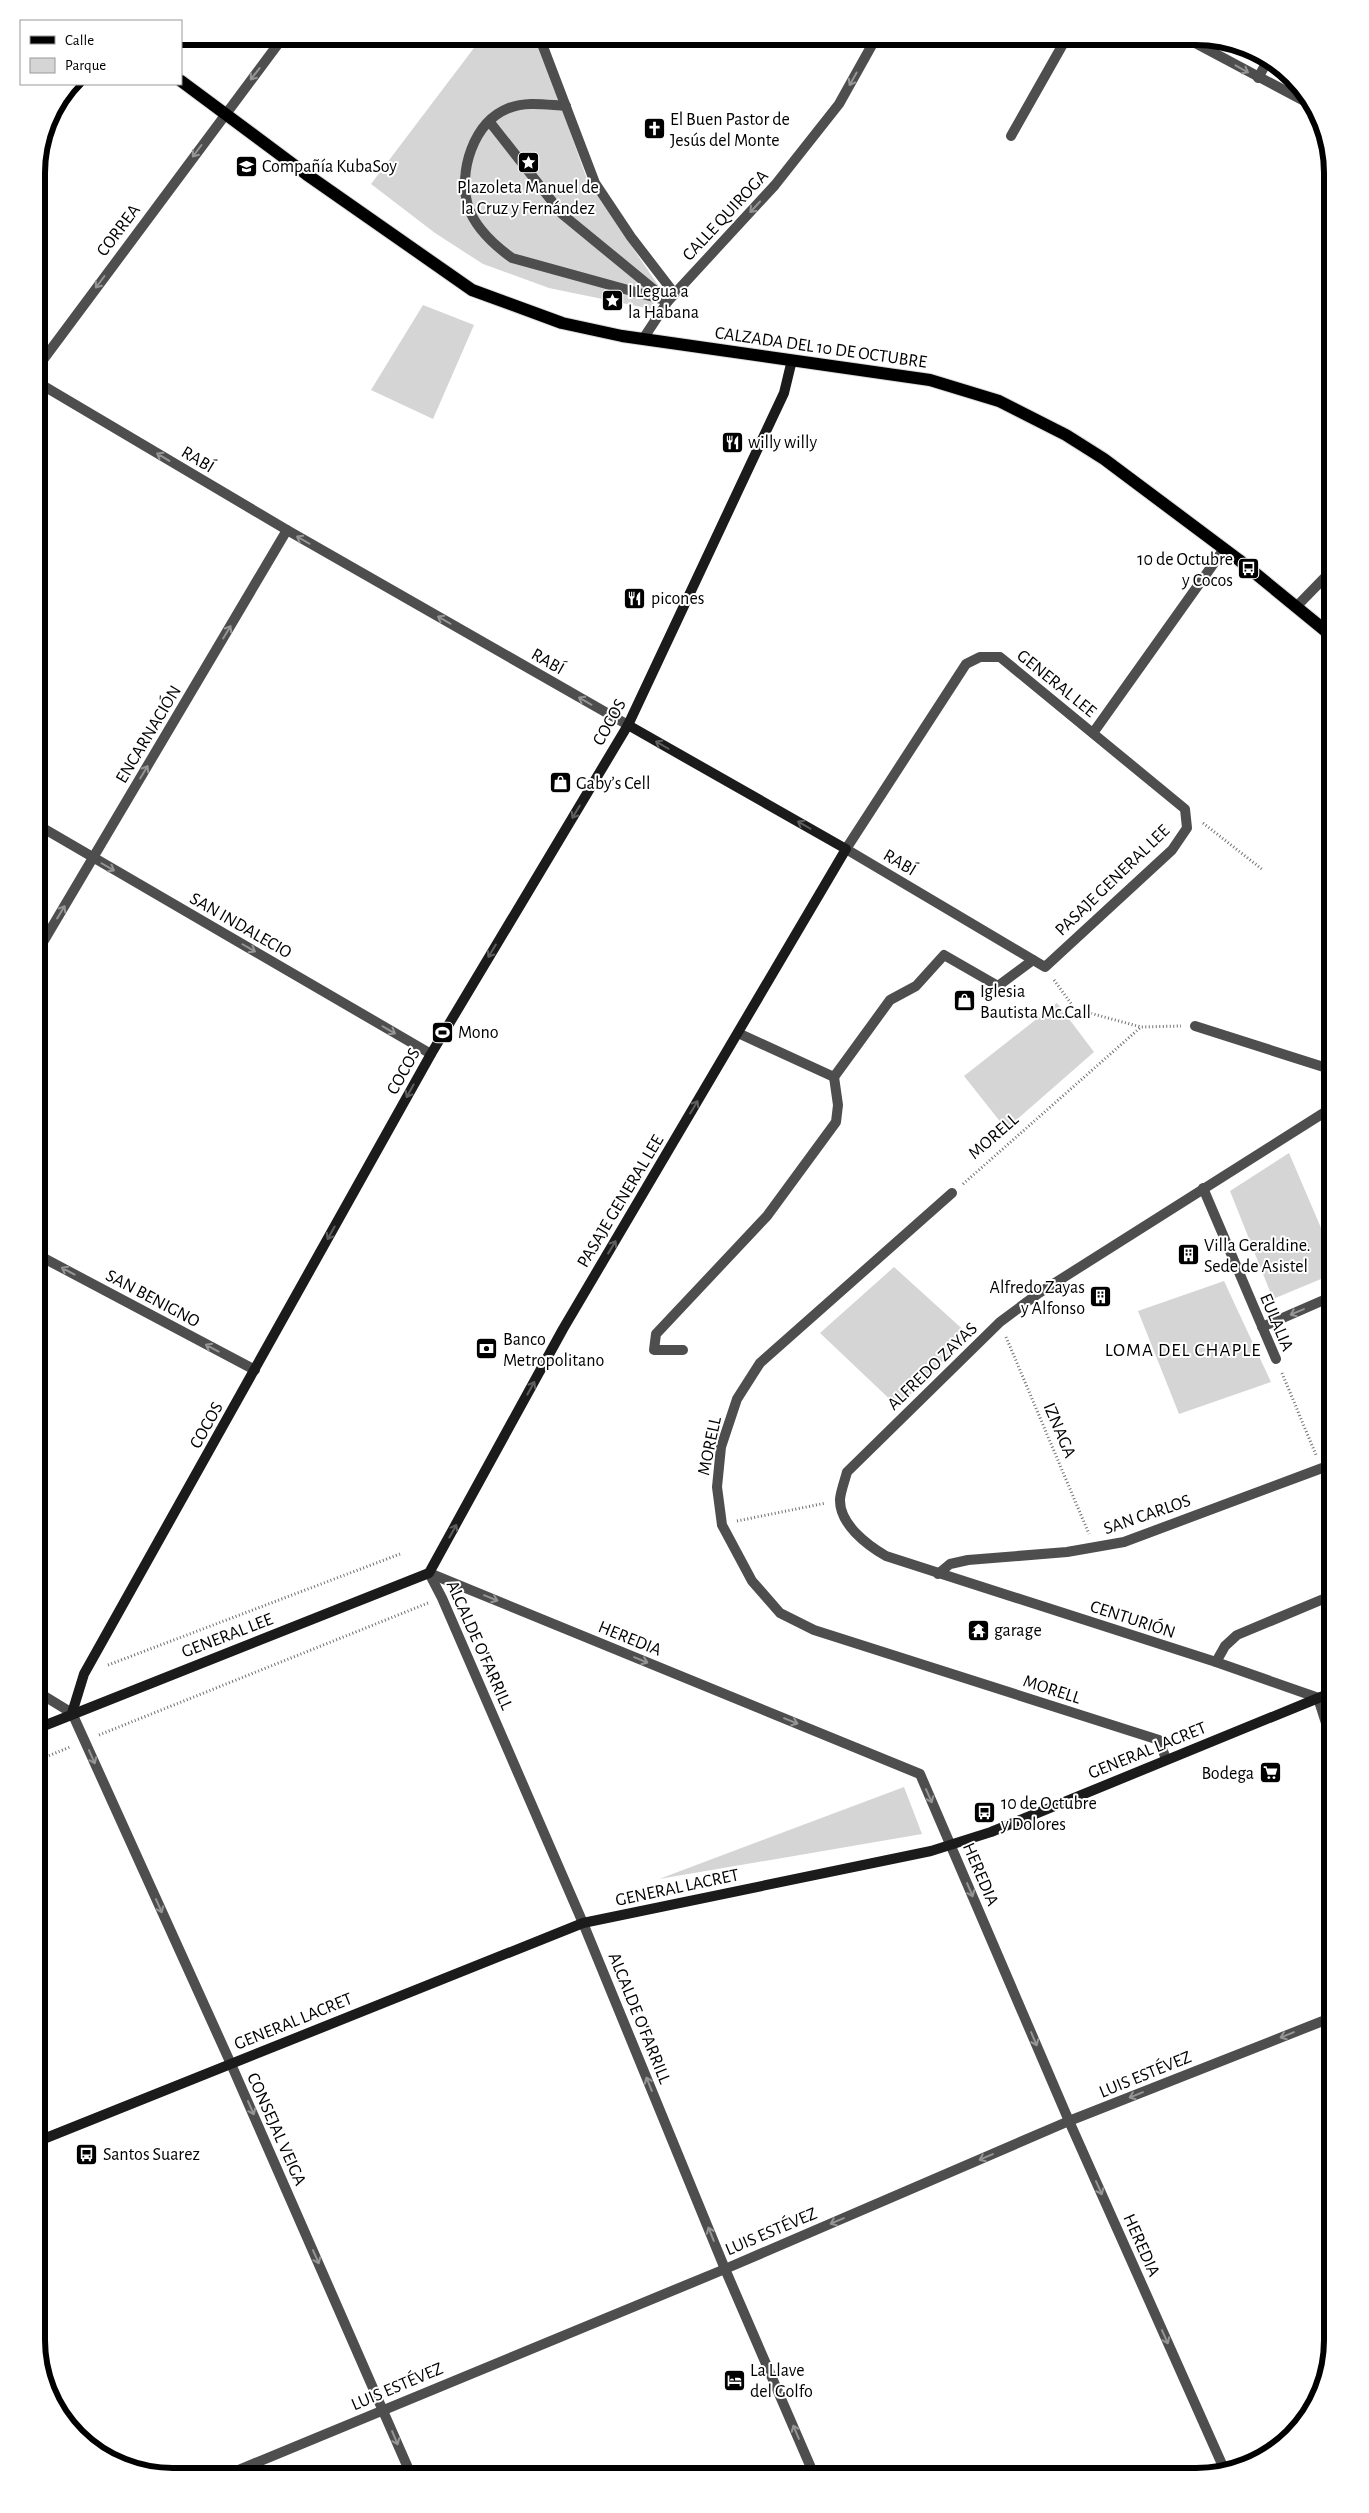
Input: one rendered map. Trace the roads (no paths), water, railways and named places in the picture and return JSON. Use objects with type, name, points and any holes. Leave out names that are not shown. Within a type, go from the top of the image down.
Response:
[{"type":"main road","name":"CALZADA DEL 10 DE OCTUBRE","points":[[182,82],[226,112],[306,174],[472,290],[562,323],[644,339],[930,380],[999,401],[1066,435],[1104,459],[1224,549],[1324,629]]},
{"type":"street","name":"CORREA","points":[[45,356],[277,45]]},
{"type":"street","points":[[542,45],[595,183],[671,297]]},
{"type":"street","name":"CALLE QUIROGA","points":[[644,339],[671,297],[781,178],[839,104],[872,45]]},
{"type":"street","points":[[1010,136],[1062,45]]},
{"type":"street","points":[[1200,45],[1301,99]]},
{"type":"street","points":[[1258,78],[1265,65]]},
{"type":"street","points":[[566,106],[527,104],[508,108],[489,121],[472,144],[465,182],[468,206],[472,214],[495,246],[512,258],[671,297]]},
{"type":"street","points":[[489,121],[562,214],[671,297]]},
{"type":"street","name":"COCOS","points":[[72,1713],[84,1674],[431,1054],[628,725],[784,393],[792,360]]},
{"type":"street","name":"RABÍ","points":[[45,387],[287,530],[846,849],[1045,967]]},
{"type":"street","name":"ENCARNACIÓN","points":[[45,939],[287,530]]},
{"type":"street","name":"GENERAL LEE","points":[[846,849],[966,664],[980,657],[1000,657],[1093,733],[1224,549]]},
{"type":"street","points":[[1296,607],[1324,578]]},
{"type":"street","name":"PASAJE GENERAL LEE","points":[[1045,967],[1172,850],[1187,828],[1185,808],[1093,733]]},
{"type":"street","name":"SAN INDALECIO","points":[[45,829],[431,1054]]},
{"type":"street","name":"PASAJE GENERAL LEE","points":[[429,1573],[563,1330],[846,849]]},
{"type":"street","points":[[683,1350],[654,1350],[656,1334],[767,1216],[836,1122],[838,1105],[834,1077],[890,1000],[916,986],[944,955],[998,986],[1033,960]]},
{"type":"street","points":[[1195,1026],[1324,1067]]},
{"type":"street","points":[[738,1033],[834,1077]]},
{"type":"street","name":"ALFREDO ZAYAS","points":[[938,1574],[886,1556],[865,1543],[847,1521],[840,1500],[847,1472],[1000,1322],[1039,1293],[1324,1113]]},
{"type":"street","name":"EULALIA","points":[[1203,1188],[1276,1359]]},
{"type":"street","name":"MORELL","points":[[952,1193],[760,1363],[737,1399],[721,1448],[716,1487],[722,1525],[728,1540],[752,1581],[780,1613],[814,1630],[1159,1740],[1166,1759]]},
{"type":"street","name":"SAN BENIGNO","points":[[45,1259],[255,1370]]},
{"type":"street","points":[[1262,1327],[1324,1300]]},
{"type":"street","name":"SAN CARLOS","points":[[938,1574],[950,1564],[968,1560],[1095,1548],[1124,1542],[1324,1467]]},
{"type":"street","name":"GENERAL LEE","points":[[45,1724],[429,1573]]},
{"type":"street","name":"ALCALDE O'FARRILL","points":[[429,1573],[442,1598],[583,1923],[725,2269],[811,2468]]},
{"type":"street","name":"HEREDIA","points":[[429,1573],[920,1774],[1220,2466]]},
{"type":"street","name":"CENTURIÓN","points":[[938,1574],[1216,1662],[1324,1700]]},
{"type":"street","points":[[1216,1662],[1225,1646],[1238,1635],[1324,1599]]},
{"type":"street","points":[[45,1696],[72,1713]]},
{"type":"street","name":"GENERAL LACRET","points":[[45,2138],[583,1923],[932,1851],[991,1832],[1324,1696]]},
{"type":"street","points":[[1318,1698],[1324,1717]]},
{"type":"street","name":"CONSEJAL VEIGA","points":[[72,1713],[231,2064],[409,2468]]},
{"type":"street","name":"LUIS ESTÉVEZ","points":[[243,2468],[725,2269],[1069,2121],[1324,2021]]},
{"type":"place","name":"El Buen Pastor de Jesús del Monte","points":[[654,129]]},
{"type":"place","name":"Plazoleta Manuel de la Cruz y Fernández","points":[[528,162]]},
{"type":"place","name":"Compañía KubaSoy","points":[[246,166]]},
{"type":"place","name":"I Legua a la Habana","points":[[612,301]]},
{"type":"place","name":"willy willy","points":[[732,442]]},
{"type":"place","name":"10 de Octubre y Cocos","points":[[1249,569]]},
{"type":"place","name":"picones","points":[[635,598]]},
{"type":"place","name":"Gaby’s Cell","points":[[560,783]]},
{"type":"place","name":"Iglesia Bautista Mc.Call","points":[[964,1001]]},
{"type":"place","name":"Mono","points":[[442,1032]]},
{"type":"place","name":"Villa Geraldine. Sede de Asistel","points":[[1188,1255]]},
{"type":"place","name":"Alfredo Zayas y Alfonso","points":[[1101,1297]]},
{"type":"place","name":"Banco Metropolitano","points":[[487,1349]]},
{"type":"place","name":"garage","points":[[978,1630]]},
{"type":"place","name":"Bodega","points":[[1270,1773]]},
{"type":"place","name":"10 de Octubre y Dolores","points":[[985,1813]]},
{"type":"place","name":"Santos Suarez","points":[[87,2154]]},
{"type":"place","name":"La Llave del Golfo","points":[[734,2380]]},
{"type":"district","name":"LOMA DEL CHAPLE","points":[[1183,1349]]}]
